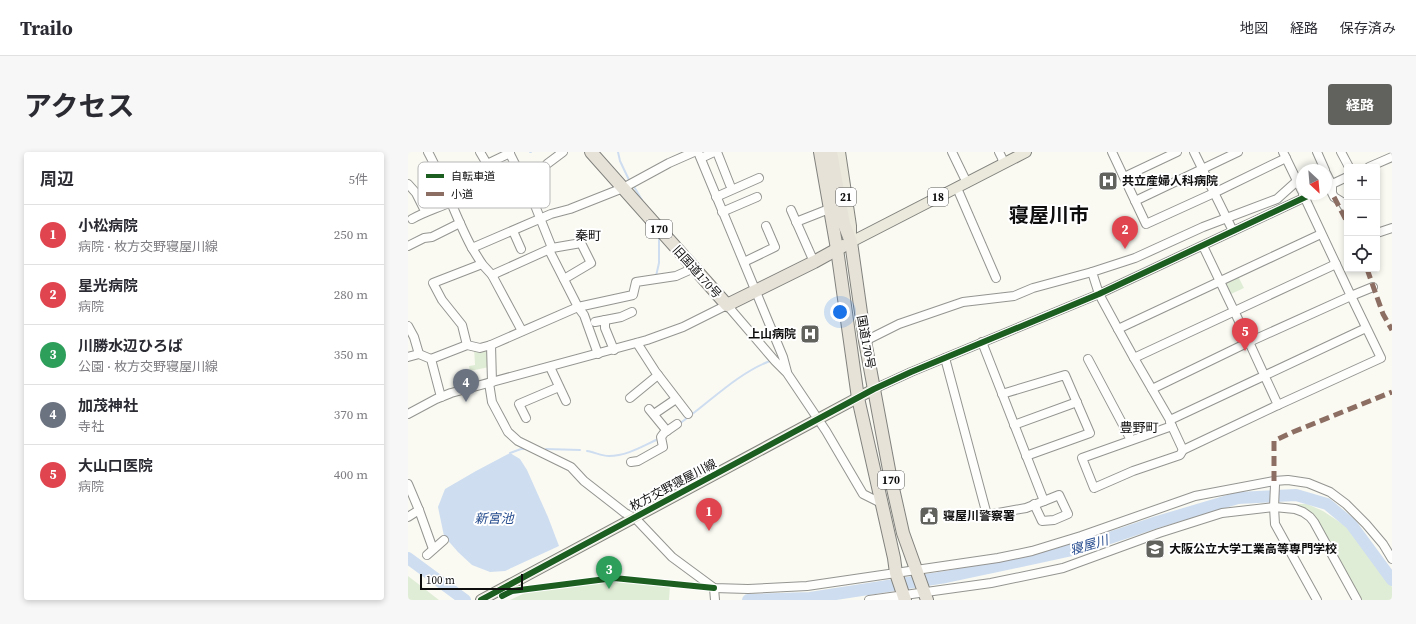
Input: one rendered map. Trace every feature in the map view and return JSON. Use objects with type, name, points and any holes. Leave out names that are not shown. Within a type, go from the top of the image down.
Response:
[{"type":"highway","name":"旧国道170号","points":[[591,152],[727,305],[851,242]]},
{"type":"highway","name":"国道170号","points":[[820,152],[837,249],[858,398],[881,504],[894,558],[925,596]]},
{"type":"highway","name":"国道170号","points":[[831,152],[844,224],[851,242],[865,341],[890,475],[903,533],[908,597]]},
{"type":"main road","name":"21","points":[[840,152],[851,226],[851,242]]},
{"type":"main road","name":"18","points":[[851,242],[1026,152]]},
{"type":"main road","name":"枚方交野寝屋川線","points":[[481,600],[874,389]]},
{"type":"street","points":[[428,152],[433,162]]},
{"type":"street","points":[[480,152],[486,162]]},
{"type":"street","points":[[550,162],[563,152]]},
{"type":"street","points":[[472,248],[540,218],[570,209],[623,188],[669,162],[694,152]]},
{"type":"street","points":[[730,184],[716,152],[699,155],[783,357],[787,373]]},
{"type":"street","points":[[952,152],[967,183]]},
{"type":"street","points":[[999,152],[1003,164]]},
{"type":"street","points":[[1112,152],[1146,224],[1214,193],[1284,155],[1296,179]]},
{"type":"street","points":[[1124,177],[1177,152]]},
{"type":"street","points":[[1194,152],[1233,231]]},
{"type":"street","points":[[1317,152],[1322,164]]},
{"type":"street","points":[[1341,152],[1347,164]]},
{"type":"street","points":[[491,162],[510,153],[514,162]]},
{"type":"street","points":[[1135,201],[1234,153]]},
{"type":"street","points":[[1374,164],[1391,155]]},
{"type":"street","points":[[716,197],[758,178]]},
{"type":"street","points":[[1332,184],[1344,178]]},
{"type":"street","points":[[865,341],[900,324],[963,302],[1014,296],[1033,288],[1092,272],[1135,258],[1203,227],[1277,199],[1296,182]]},
{"type":"street","points":[[410,188],[418,197]]},
{"type":"street","points":[[957,188],[996,278]]},
{"type":"street","points":[[1332,193],[1334,197],[1342,202],[1344,205]]},
{"type":"street","points":[[722,212],[757,197]]},
{"type":"street","points":[[874,389],[982,342],[1099,294],[1203,246],[1296,199]]},
{"type":"street","points":[[1308,200],[1321,234],[1381,358],[1183,450],[1180,455],[1133,471],[1094,488],[1082,458],[1171,423],[1264,375],[1366,328]]},
{"type":"street","points":[[412,219],[425,211],[438,208]]},
{"type":"street","points":[[454,208],[472,248],[482,264],[492,275],[522,331]]},
{"type":"street","points":[[536,208],[550,249],[578,307],[584,315],[598,354]]},
{"type":"street","points":[[796,222],[830,209]]},
{"type":"street","points":[[791,210],[814,262]]},
{"type":"street","points":[[408,246],[424,238],[432,237],[460,223]]},
{"type":"street","points":[[744,262],[776,247],[766,226]]},
{"type":"street","points":[[1380,232],[1392,228]]},
{"type":"street","points":[[513,231],[521,250]]},
{"type":"street","points":[[1118,329],[1321,234]]},
{"type":"street","points":[[492,275],[550,249],[581,243],[591,263],[564,279]]},
{"type":"street","points":[[1203,246],[1278,405]]},
{"type":"street","points":[[467,345],[462,325],[442,300],[433,283],[482,264]]},
{"type":"street","points":[[1134,358],[1336,264]]},
{"type":"street","points":[[408,357],[419,354],[431,359],[467,345],[480,348],[491,345],[578,307],[633,295],[636,282],[676,276],[694,268]]},
{"type":"street","points":[[1092,272],[1099,294],[1171,423],[1183,450]]},
{"type":"street","points":[[1152,389],[1249,342],[1373,287]]},
{"type":"street","points":[[408,414],[441,397],[637,343],[682,327],[727,305],[787,373],[818,419],[863,494],[881,504]]},
{"type":"street","points":[[595,322],[621,317],[632,312]]},
{"type":"street","points":[[605,320],[605,328],[614,350]]},
{"type":"street","points":[[408,326],[414,337],[419,354]]},
{"type":"street","points":[[982,342],[1044,501]]},
{"type":"street","points":[[637,343],[658,376],[688,414]]},
{"type":"street","points":[[491,345],[492,402],[508,432],[518,441],[572,467],[584,481],[626,513],[635,518],[672,557],[714,588],[748,589],[792,587],[831,583],[905,571],[963,564],[1032,551],[1081,536],[1195,496],[1288,480],[1308,483],[1330,492],[1346,504],[1383,544],[1392,559]]},
{"type":"street","points":[[945,358],[987,515],[1026,508],[1034,504],[1059,495],[1068,514],[1054,520],[1042,521],[1034,504]]},
{"type":"street","points":[[431,359],[441,397]]},
{"type":"street","points":[[1088,359],[1131,440]]},
{"type":"street","points":[[550,367],[566,401]]},
{"type":"street","points":[[1002,394],[1065,375],[1090,433],[1026,456]]},
{"type":"street","points":[[630,398],[658,376]]},
{"type":"street","points":[[526,418],[519,404],[560,387]]},
{"type":"street","points":[[667,431],[652,411],[676,399]]},
{"type":"street","points":[[1014,425],[1077,402]]},
{"type":"street","points":[[631,462],[638,461],[663,447],[661,437],[677,424]]},
{"type":"street","points":[[1275,483],[1275,524],[1317,600]]},
{"type":"street","points":[[408,484],[419,510],[430,552],[444,540]]},
{"type":"street","points":[[869,600],[925,596],[1063,568],[1159,533],[1222,513],[1274,505],[1295,509],[1310,517],[1357,600]]},
{"type":"street","points":[[408,516],[419,510]]},
{"type":"street","points":[[714,588],[715,600]]},
{"type":"green space","points":[[1238,276],[1244,288],[1231,294],[1226,285],[1228,281]]},
{"type":"green space","points":[[488,347],[489,367],[470,371],[469,366],[475,365],[474,348]]},
{"type":"green space","points":[[1296,504],[1307,504],[1323,511],[1347,527],[1389,581],[1392,587],[1392,600],[1362,600],[1306,510]]},
{"type":"green space","points":[[408,576],[439,600],[408,600]]},
{"type":"green space","points":[[612,581],[670,586],[669,600],[510,600],[527,592]]},
{"type":"water","name":"新宮池","points":[[510,453],[520,459],[527,470],[559,546],[505,571],[490,572],[472,565],[444,536],[438,507],[445,489]]},
{"type":"waterway","points":[[618,152],[620,161],[630,182]]},
{"type":"waterway","points":[[633,185],[642,200]]},
{"type":"waterway","points":[[656,276],[659,263],[659,236]]},
{"type":"waterway","points":[[679,424],[734,381],[770,361]]},
{"type":"waterway","points":[[587,451],[606,456],[615,456],[633,451],[656,440]]},
{"type":"waterway","points":[[510,453],[524,449]]},
{"type":"waterway","points":[[546,449],[580,450]]},
{"type":"waterway","name":"寝屋川","points":[[748,600],[810,598],[946,577],[1077,549],[1157,522],[1238,498],[1296,495],[1327,504],[1351,524],[1392,580]]},
{"type":"waterway","points":[[408,558],[465,600]]},
{"type":"marked path","points":[[1334,197],[1344,216]]},
{"type":"marked path","points":[[1368,272],[1383,314],[1392,330]]},
{"type":"marked path","points":[[1274,481],[1274,441],[1392,392]]},
{"type":"cycle path","points":[[481,600],[874,389],[911,372],[1099,294],[1299,200]]},
{"type":"cycle path","points":[[502,596],[512,591],[614,578],[714,588]]},
{"type":"place","name":"共立産婦人科病院","points":[[1108,181]]},
{"type":"place","name":"星光病院","points":[[1125,249]]},
{"type":"place","name":"上山病院","points":[[810,334]]},
{"type":"place","name":"大山口医院","points":[[1245,351]]},
{"type":"place","name":"加茂神社","points":[[466,402]]},
{"type":"place","name":"寝屋川警察署","points":[[929,516]]},
{"type":"place","name":"小松病院","points":[[709,531]]},
{"type":"place","name":"大阪公立大学工業高等専門学校","points":[[1155,549]]},
{"type":"place","name":"川勝水辺ひろば","points":[[609,589]]},
{"type":"district","name":"寝屋川市","points":[[1049,215]]},
{"type":"district","name":"秦町","points":[[588,235]]},
{"type":"district","name":"豊野町","points":[[1139,427]]}]
